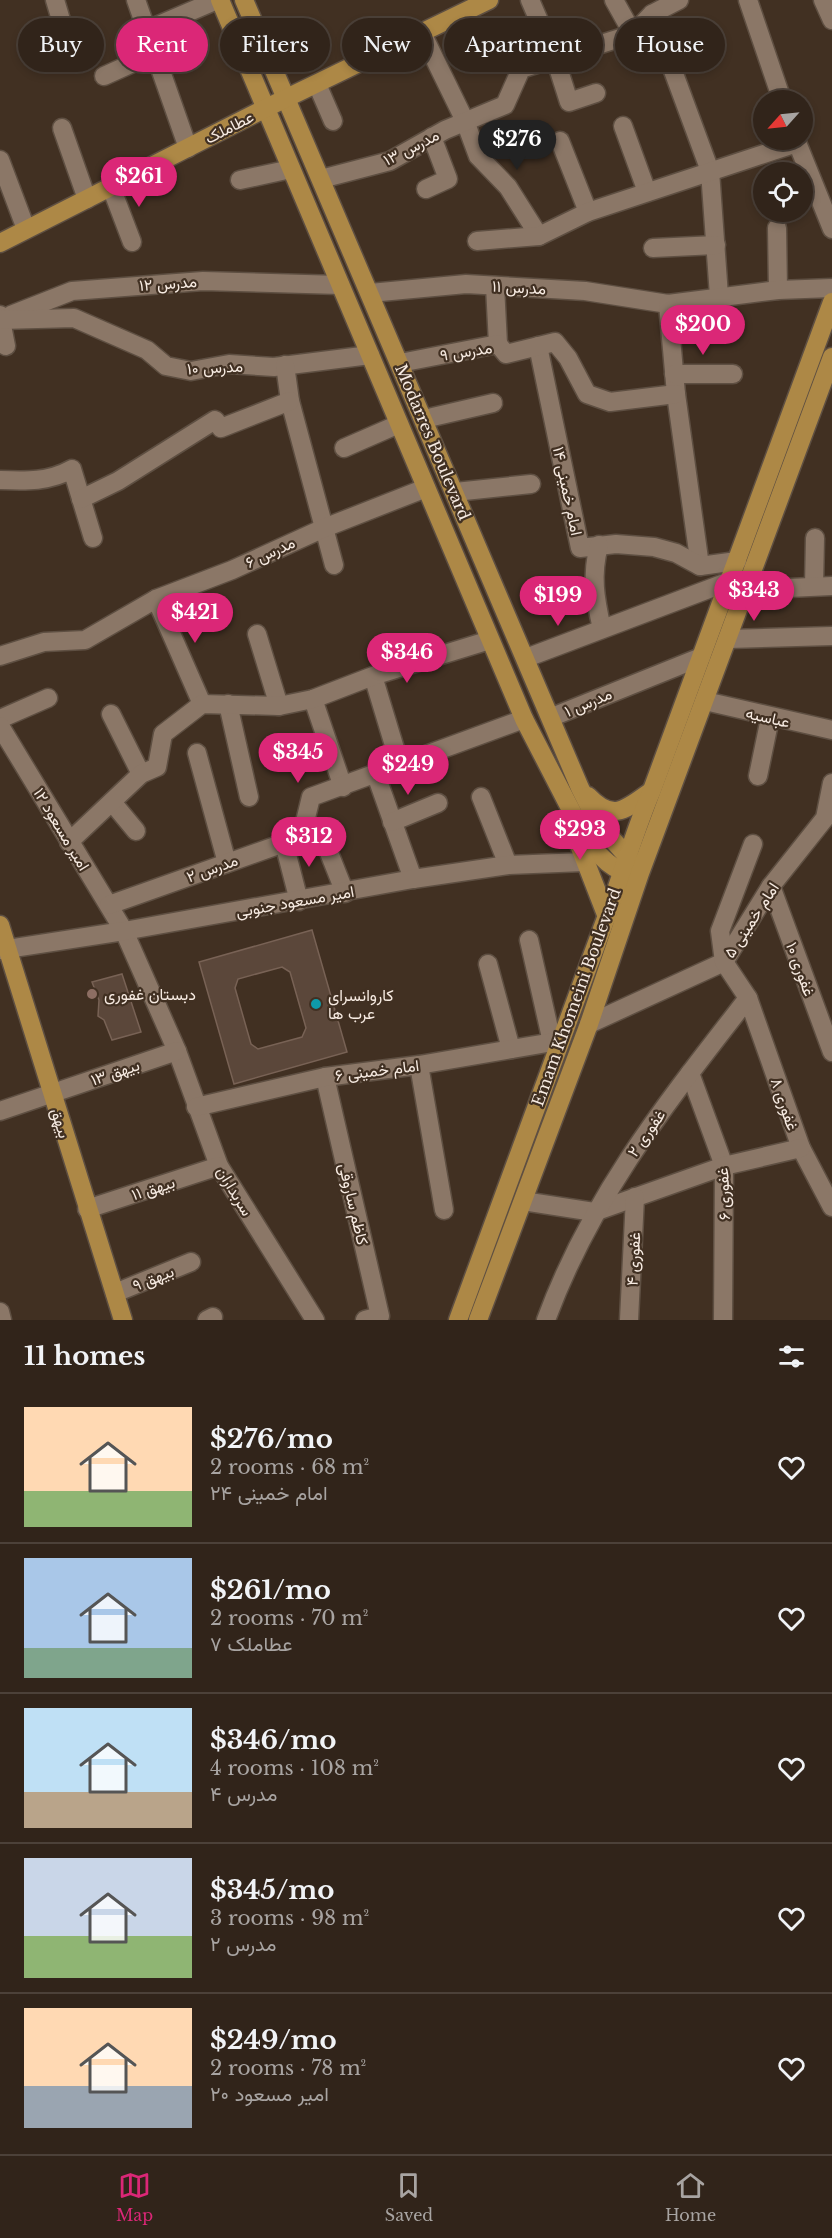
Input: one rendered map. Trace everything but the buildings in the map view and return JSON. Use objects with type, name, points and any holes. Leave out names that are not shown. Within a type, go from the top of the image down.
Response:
[{"type":"main road","name":"Modarres Boulevard","points":[[219,0],[524,719],[561,794]]},
{"type":"main road","name":"Modarres Boulevard","points":[[244,0],[552,717],[580,788],[597,822],[630,867]]},
{"type":"main road","name":"عطاملک","points":[[432,28],[489,0]]},
{"type":"main road","name":"عطاملک","points":[[0,243],[342,72]]},
{"type":"main road","points":[[580,788],[596,804],[614,813],[660,794],[701,657],[738,586],[737,561],[832,303]]},
{"type":"main road","name":"Emam Khomeini Boulevard","points":[[458,1320],[539,1096],[555,1042],[660,794],[705,702],[728,639],[738,586],[832,357]]},
{"type":"main road","points":[[426,488],[452,485]]},
{"type":"main road","points":[[561,794],[584,862],[607,917]]},
{"type":"main road","points":[[561,794],[587,841],[598,855],[630,867]]},
{"type":"main road","name":"Emam Khomeini Boulevard","points":[[478,1320],[589,1024],[630,867]]},
{"type":"main road","name":"بیهق","points":[[0,925],[4,950],[52,1093],[123,1320]]},
{"type":"main road","points":[[539,1096],[559,1106]]},
{"type":"street","points":[[55,0],[60,18]]},
{"type":"street","points":[[136,0],[143,18]]},
{"type":"street","points":[[176,18],[219,0]]},
{"type":"street","points":[[530,0],[538,18]]},
{"type":"street","points":[[614,0],[624,18]]},
{"type":"street","points":[[648,18],[679,0]]},
{"type":"street","points":[[748,0],[779,90]]},
{"type":"street","points":[[823,0],[832,20]]},
{"type":"street","points":[[652,14],[710,171],[719,296]]},
{"type":"street","points":[[432,53],[465,121],[478,156],[508,187],[539,236]]},
{"type":"street","points":[[104,76],[116,71]]},
{"type":"street","points":[[162,72],[188,148]]},
{"type":"street","name":"مدرس ۱۳","points":[[321,179],[390,161],[432,137],[505,105],[520,72]]},
{"type":"street","points":[[559,72],[569,102],[596,93]]},
{"type":"street","points":[[317,84],[333,121]]},
{"type":"street","points":[[623,126],[647,192]]},
{"type":"street","points":[[62,128],[87,199]]},
{"type":"street","points":[[426,189],[448,179],[432,137]]},
{"type":"street","points":[[560,141],[588,212]]},
{"type":"street","points":[[477,241],[539,236],[588,212],[771,150]]},
{"type":"street","points":[[801,150],[832,229]]},
{"type":"street","points":[[0,160],[26,230]]},
{"type":"street","points":[[240,180],[291,169]]},
{"type":"street","points":[[111,187],[132,242]]},
{"type":"street","points":[[777,228],[778,290]]},
{"type":"street","points":[[653,248],[716,245]]},
{"type":"street","name":"مدرس ۱۲","points":[[1,320],[72,291],[203,280],[340,285]]},
{"type":"street","name":"مدرس ۱۱","points":[[370,293],[466,284],[585,291],[668,304],[778,290],[832,288]]},
{"type":"street","points":[[495,286],[498,344]]},
{"type":"street","points":[[668,304],[676,394],[700,566],[737,561]]},
{"type":"street","points":[[0,315],[6,346]]},
{"type":"street","name":"مدرس ۱۰","points":[[1,320],[74,318],[147,350],[166,366],[191,371],[229,364],[285,365],[370,355]]},
{"type":"street","name":"مدرس ۹","points":[[400,363],[498,344],[506,354],[555,342],[568,358],[587,394],[610,402],[676,394]]},
{"type":"street","name":"امام خمینی ۱۴","points":[[538,346],[580,548],[599,545],[654,547],[676,553],[700,566]]},
{"type":"street","points":[[285,365],[291,401],[334,565]]},
{"type":"street","points":[[674,374],[733,374]]},
{"type":"street","points":[[81,499],[118,481],[215,420],[220,428],[291,401]]},
{"type":"street","points":[[424,419],[493,403]]},
{"type":"street","points":[[344,448],[399,424]]},
{"type":"street","points":[[0,480],[28,481],[57,478],[72,469],[93,538]]},
{"type":"street","points":[[452,485],[531,484]]},
{"type":"street","name":"مدرس ۶","points":[[0,656],[44,642],[85,640],[156,599],[232,570],[324,528],[426,488]]},
{"type":"street","points":[[526,658],[602,629],[738,586],[823,586],[815,538]]},
{"type":"street","points":[[599,545],[593,568],[593,590],[602,629]]},
{"type":"street","points":[[156,599],[202,704]]},
{"type":"street","points":[[257,634],[279,706]]},
{"type":"street","points":[[728,639],[832,636]]},
{"type":"street","points":[[69,842],[141,774],[157,767],[164,734],[202,704],[279,706],[314,699],[373,676],[490,640]]},
{"type":"street","name":"مدرس ۱","points":[[552,717],[624,686],[701,657]]},
{"type":"street","points":[[373,676],[400,765]]},
{"type":"street","points":[[0,719],[48,698]]},
{"type":"street","points":[[314,699],[343,787]]},
{"type":"street","name":"عباسیه","points":[[705,702],[832,730]]},
{"type":"street","points":[[228,704],[249,797]]},
{"type":"street","points":[[111,714],[141,774]]},
{"type":"street","points":[[758,776],[770,718]]},
{"type":"street","name":"مدرس ۲","points":[[109,905],[284,843],[302,834],[311,797],[524,719]]},
{"type":"street","name":"امیر مسعود ۱۲","points":[[0,726],[124,931],[177,1051]]},
{"type":"street","points":[[197,753],[227,863]]},
{"type":"street","points":[[376,775],[413,879]]},
{"type":"street","name":"امام خمینی ۵","points":[[589,1024],[724,962],[771,886],[829,823],[832,783]]},
{"type":"street","points":[[480,797],[508,865]]},
{"type":"street","points":[[112,802],[136,831]]},
{"type":"street","points":[[392,822],[438,803]]},
{"type":"street","points":[[320,830],[345,893]]},
{"type":"street","points":[[284,843],[299,901]]},
{"type":"street","points":[[748,998],[724,962],[720,932],[753,844]]},
{"type":"street","name":"امیر مسعود جنوبی","points":[[4,950],[299,901],[413,879],[508,865],[584,862]]},
{"type":"street","name":"غفوری ۱۰","points":[[771,886],[832,1052]]},
{"type":"street","points":[[529,940],[555,1042]]},
{"type":"street","points":[[488,964],[511,1049]]},
{"type":"street","name":"غفوری ۲","points":[[546,1320],[562,1278],[594,1212],[635,1148],[748,998]]},
{"type":"street","name":"غفوری ۸","points":[[748,998],[801,1148],[832,1207]]},
{"type":"street","name":"امام خمینی ۶","points":[[196,1107],[325,1077],[419,1065],[555,1042]]},
{"type":"street","name":"بیهق ۱۳","points":[[0,1111],[177,1051]]},
{"type":"street","name":"سربداران","points":[[177,1051],[219,1166],[315,1320]]},
{"type":"street","points":[[419,1065],[444,1210]]},
{"type":"street","name":"غفوری ۶","points":[[690,1073],[724,1166],[723,1320]]},
{"type":"street","name":"کاظم ساروقی","points":[[325,1077],[380,1316],[365,1320]]},
{"type":"street","points":[[523,1201],[594,1212],[724,1166],[801,1148]]},
{"type":"street","name":"بیهق ۱۱","points":[[87,1209],[219,1166]]},
{"type":"street","name":"غفوری ۴","points":[[629,1320],[635,1197]]},
{"type":"street","name":"بیهق ۹","points":[[115,1293],[191,1262]]},
{"type":"street","points":[[0,1312],[2,1320]]},
{"type":"place","name":"دبستان غفوری","points":[[92,994]]},
{"type":"place","name":"کاروانسرای عرب ها","points":[[316,1004]]}]
